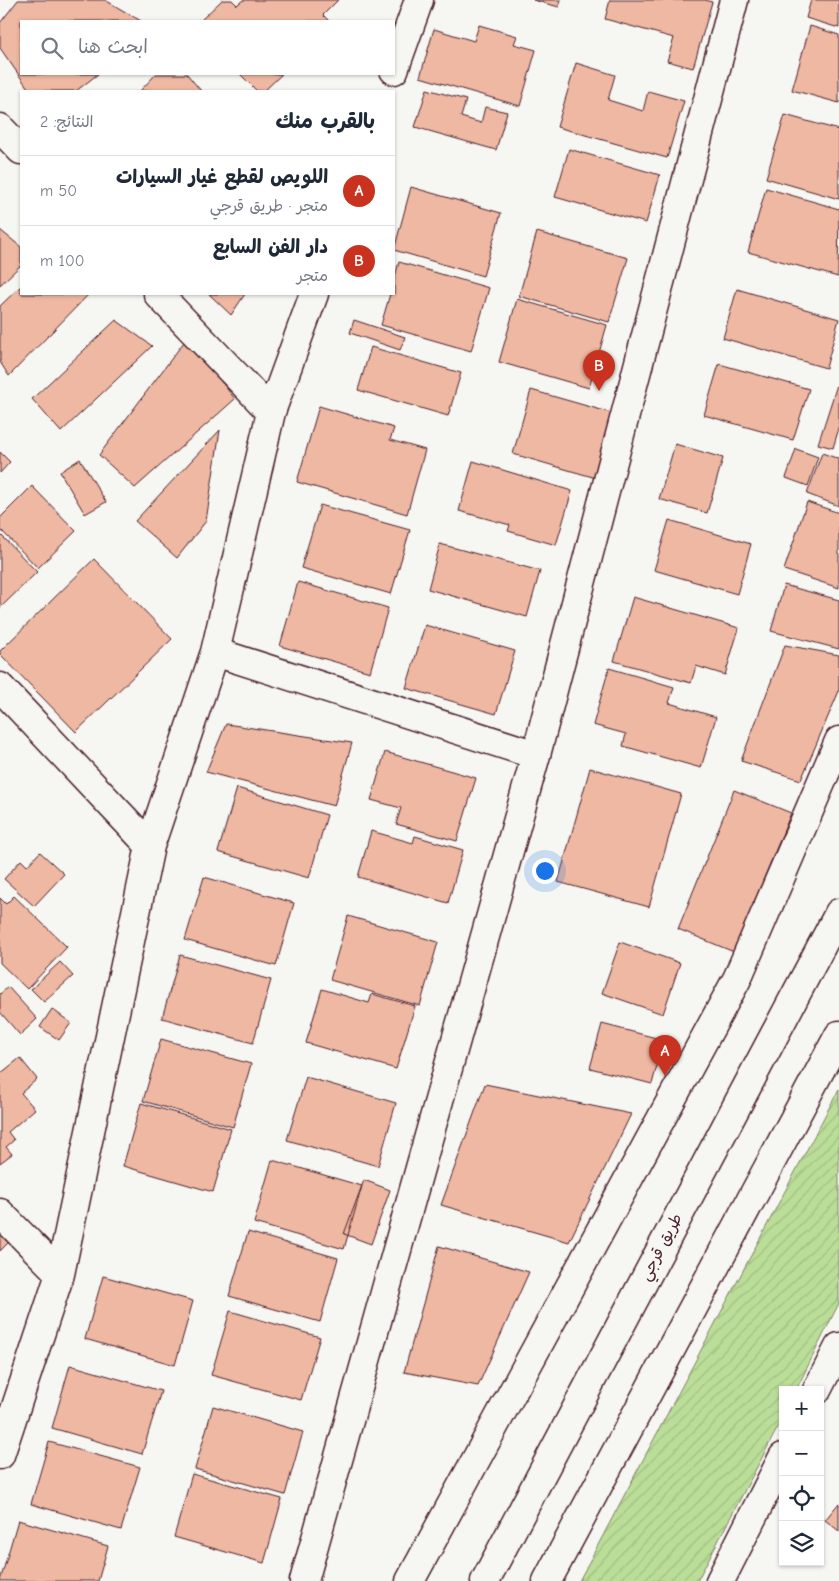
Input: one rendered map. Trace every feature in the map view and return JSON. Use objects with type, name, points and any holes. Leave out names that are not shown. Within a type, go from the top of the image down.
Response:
[{"type":"main road","points":[[395,67],[419,0]]},
{"type":"main road","points":[[304,1581],[536,755],[734,0]]},
{"type":"main road","points":[[386,90],[392,75]]},
{"type":"main road","points":[[0,128],[20,149]]},
{"type":"main road","points":[[159,295],[272,412]]},
{"type":"main road","points":[[0,1455],[60,1274],[150,846],[215,652],[272,412],[314,295]]},
{"type":"main road","points":[[215,652],[536,755]]},
{"type":"main road","points":[[0,687],[150,846]]},
{"type":"main road","points":[[410,1581],[737,979],[839,740]]},
{"type":"main road","name":"طريق قرجي","points":[[485,1581],[839,913]]},
{"type":"main road","points":[[547,1581],[839,1035]]},
{"type":"main road","points":[[0,1213],[60,1274]]},
{"type":"main road","points":[[819,1386],[839,1347]]},
{"type":"main road","points":[[720,1581],[779,1465]]},
{"type":"green space","points":[[839,1089],[839,1303],[798,1386],[779,1386],[779,1426],[697,1581],[579,1581]]},
{"type":"building","points":[[18,0],[105,0],[139,20],[20,20],[20,75],[97,75],[77,90],[29,90],[0,48],[0,23]]},
{"type":"building","points":[[222,0],[232,0],[237,5],[243,0],[338,0],[323,15],[328,20],[201,20]]},
{"type":"building","points":[[533,0],[561,0],[559,7]]},
{"type":"building","points":[[610,0],[705,0],[712,2],[693,68],[667,61],[674,38],[605,19]]},
{"type":"building","points":[[811,0],[839,0],[839,28],[806,18]]},
{"type":"building","points":[[479,25],[517,36],[514,44],[536,50],[520,106],[420,77],[434,29],[474,41]]},
{"type":"building","points":[[810,26],[839,35],[839,103],[792,90]]},
{"type":"building","points":[[576,63],[615,75],[608,100],[643,111],[648,91],[684,101],[667,158],[557,127]]},
{"type":"building","points":[[155,75],[188,75],[200,90],[141,90]]},
{"type":"building","points":[[241,75],[281,75],[265,90],[256,90]]},
{"type":"building","points":[[427,89],[466,100],[461,117],[481,123],[485,107],[507,112],[496,150],[415,127]]},
{"type":"building","points":[[785,115],[839,130],[839,199],[766,178]]},
{"type":"building","points":[[569,149],[660,175],[646,223],[555,197]]},
{"type":"building","points":[[411,187],[501,213],[483,276],[395,250]]},
{"type":"building","points":[[766,188],[839,209],[838,277],[748,252]]},
{"type":"building","points":[[0,230],[20,246],[20,266],[0,285]]},
{"type":"building","points":[[537,232],[628,258],[609,322],[519,296]]},
{"type":"building","points":[[399,262],[489,288],[471,351],[381,325],[390,295],[395,295],[395,276]]},
{"type":"building","points":[[20,287],[20,295],[88,295],[9,376],[0,362],[0,306]]},
{"type":"building","points":[[737,289],[839,319],[826,368],[723,338]]},
{"type":"building","points":[[210,295],[244,295],[231,315]]},
{"type":"building","points":[[517,299],[607,325],[589,388],[499,362]]},
{"type":"building","points":[[116,320],[152,346],[61,432],[32,399]]},
{"type":"building","points":[[354,320],[405,337],[400,350],[350,333]]},
{"type":"building","points":[[187,338],[235,399],[135,488],[99,455]]},
{"type":"building","points":[[371,347],[461,373],[448,416],[358,390]]},
{"type":"building","points":[[719,364],[809,389],[793,440],[704,415]]},
{"type":"building","points":[[837,385],[839,386],[839,428],[833,448],[818,444]]},
{"type":"building","points":[[531,390],[622,416],[603,480],[513,454]]},
{"type":"building","points":[[319,406],[394,428],[390,440],[425,450],[407,514],[297,482]]},
{"type":"building","points":[[220,430],[206,521],[177,558],[135,521]]},
{"type":"building","points":[[675,444],[723,458],[707,513],[659,499]]},
{"type":"building","points":[[796,449],[818,457],[808,486],[786,478]]},
{"type":"building","points":[[0,452],[10,462],[0,473]]},
{"type":"building","points":[[822,453],[839,459],[839,506],[807,494]]},
{"type":"building","points":[[80,459],[106,502],[85,514],[60,472]]},
{"type":"building","points":[[473,461],[572,491],[556,545],[508,531],[510,525],[459,511]]},
{"type":"building","points":[[32,486],[76,531],[38,568],[0,529],[0,518]]},
{"type":"building","points":[[807,502],[839,513],[839,588],[784,570]]},
{"type":"building","points":[[320,505],[410,530],[391,594],[301,568]]},
{"type":"building","points":[[669,520],[751,544],[737,594],[654,570]]},
{"type":"building","points":[[0,534],[37,572],[0,608]]},
{"type":"building","points":[[440,544],[540,571],[527,617],[428,589]]},
{"type":"building","points":[[94,559],[172,639],[76,732],[0,654],[0,651]]},
{"type":"building","points":[[298,582],[388,608],[370,672],[280,646]]},
{"type":"building","points":[[784,585],[839,600],[839,649],[771,631]]},
{"type":"building","points":[[633,597],[739,628],[725,675],[696,666],[691,683],[614,661]]},
{"type":"building","points":[[425,625],[515,651],[496,714],[406,688]]},
{"type":"building","points":[[785,645],[839,655],[839,691],[801,780],[741,761]]},
{"type":"building","points":[[609,668],[674,687],[669,703],[716,717],[701,768],[623,746],[626,734],[593,725]]},
{"type":"building","points":[[226,724],[352,743],[334,806],[206,772]]},
{"type":"building","points":[[385,752],[476,778],[457,841],[396,824],[401,808],[371,800]]},
{"type":"building","points":[[590,768],[681,794],[649,907],[558,882]]},
{"type":"building","points":[[237,788],[327,815],[309,878],[218,852]]},
{"type":"building","points":[[734,790],[791,813],[734,952],[678,929]]},
{"type":"building","points":[[371,831],[413,843],[415,836],[463,850],[448,903],[358,877]]},
{"type":"building","points":[[40,852],[64,874],[34,906],[4,879],[21,860],[27,866]]},
{"type":"building","points":[[204,877],[294,903],[276,966],[185,940]]},
{"type":"building","points":[[14,896],[67,947],[27,989],[0,963],[0,898],[6,904]]},
{"type":"building","points":[[348,916],[438,942],[420,1006],[330,980]]},
{"type":"building","points":[[620,942],[680,963],[663,1014],[602,993]]},
{"type":"building","points":[[180,955],[271,980],[253,1043],[162,1018]]},
{"type":"building","points":[[60,962],[73,976],[44,1002],[31,989]]},
{"type":"building","points":[[8,987],[37,1019],[20,1035],[0,1012],[0,994]]},
{"type":"building","points":[[322,989],[369,1003],[372,994],[415,1006],[396,1069],[306,1043]]},
{"type":"building","points":[[52,1009],[71,1023],[59,1040],[40,1027]]},
{"type":"building","points":[[602,1024],[664,1040],[652,1084],[590,1068]]},
{"type":"building","points":[[161,1039],[251,1064],[233,1127],[143,1101]]},
{"type":"building","points":[[20,1058],[37,1079],[21,1093],[35,1109],[8,1132],[14,1140],[6,1147],[12,1154],[0,1163],[0,1074]]},
{"type":"building","points":[[306,1077],[396,1103],[378,1166],[287,1140]]},
{"type":"building","points":[[485,1084],[631,1114],[569,1242],[441,1205]]},
{"type":"building","points":[[141,1103],[231,1129],[213,1192],[123,1166]]},
{"type":"building","points":[[272,1160],[362,1186],[344,1249],[254,1223]]},
{"type":"building","points":[[364,1180],[390,1190],[371,1244],[344,1234]]},
{"type":"building","points":[[0,1231],[10,1241],[0,1251]]},
{"type":"building","points":[[248,1232],[338,1258],[320,1322],[229,1296]]},
{"type":"building","points":[[439,1246],[529,1272],[478,1386],[404,1372]]},
{"type":"building","points":[[103,1276],[193,1301],[175,1365],[85,1339]]},
{"type":"building","points":[[230,1311],[320,1337],[301,1400],[211,1375]]},
{"type":"building","points":[[70,1365],[161,1391],[142,1454],[52,1428]]},
{"type":"building","points":[[213,1406],[303,1432],[285,1495],[195,1469]]},
{"type":"building","points":[[49,1442],[140,1467],[121,1530],[31,1504]]},
{"type":"building","points":[[192,1474],[282,1499],[264,1563],[174,1537]]},
{"type":"building","points":[[839,1503],[839,1531],[825,1520]]},
{"type":"building","points":[[18,1520],[108,1546],[98,1581],[0,1581]]},
{"type":"place","name":"دار الفن السابع","points":[[599,391]]},
{"type":"place","name":"اللويص لقطع غيار السيارات","points":[[665,1076]]}]
